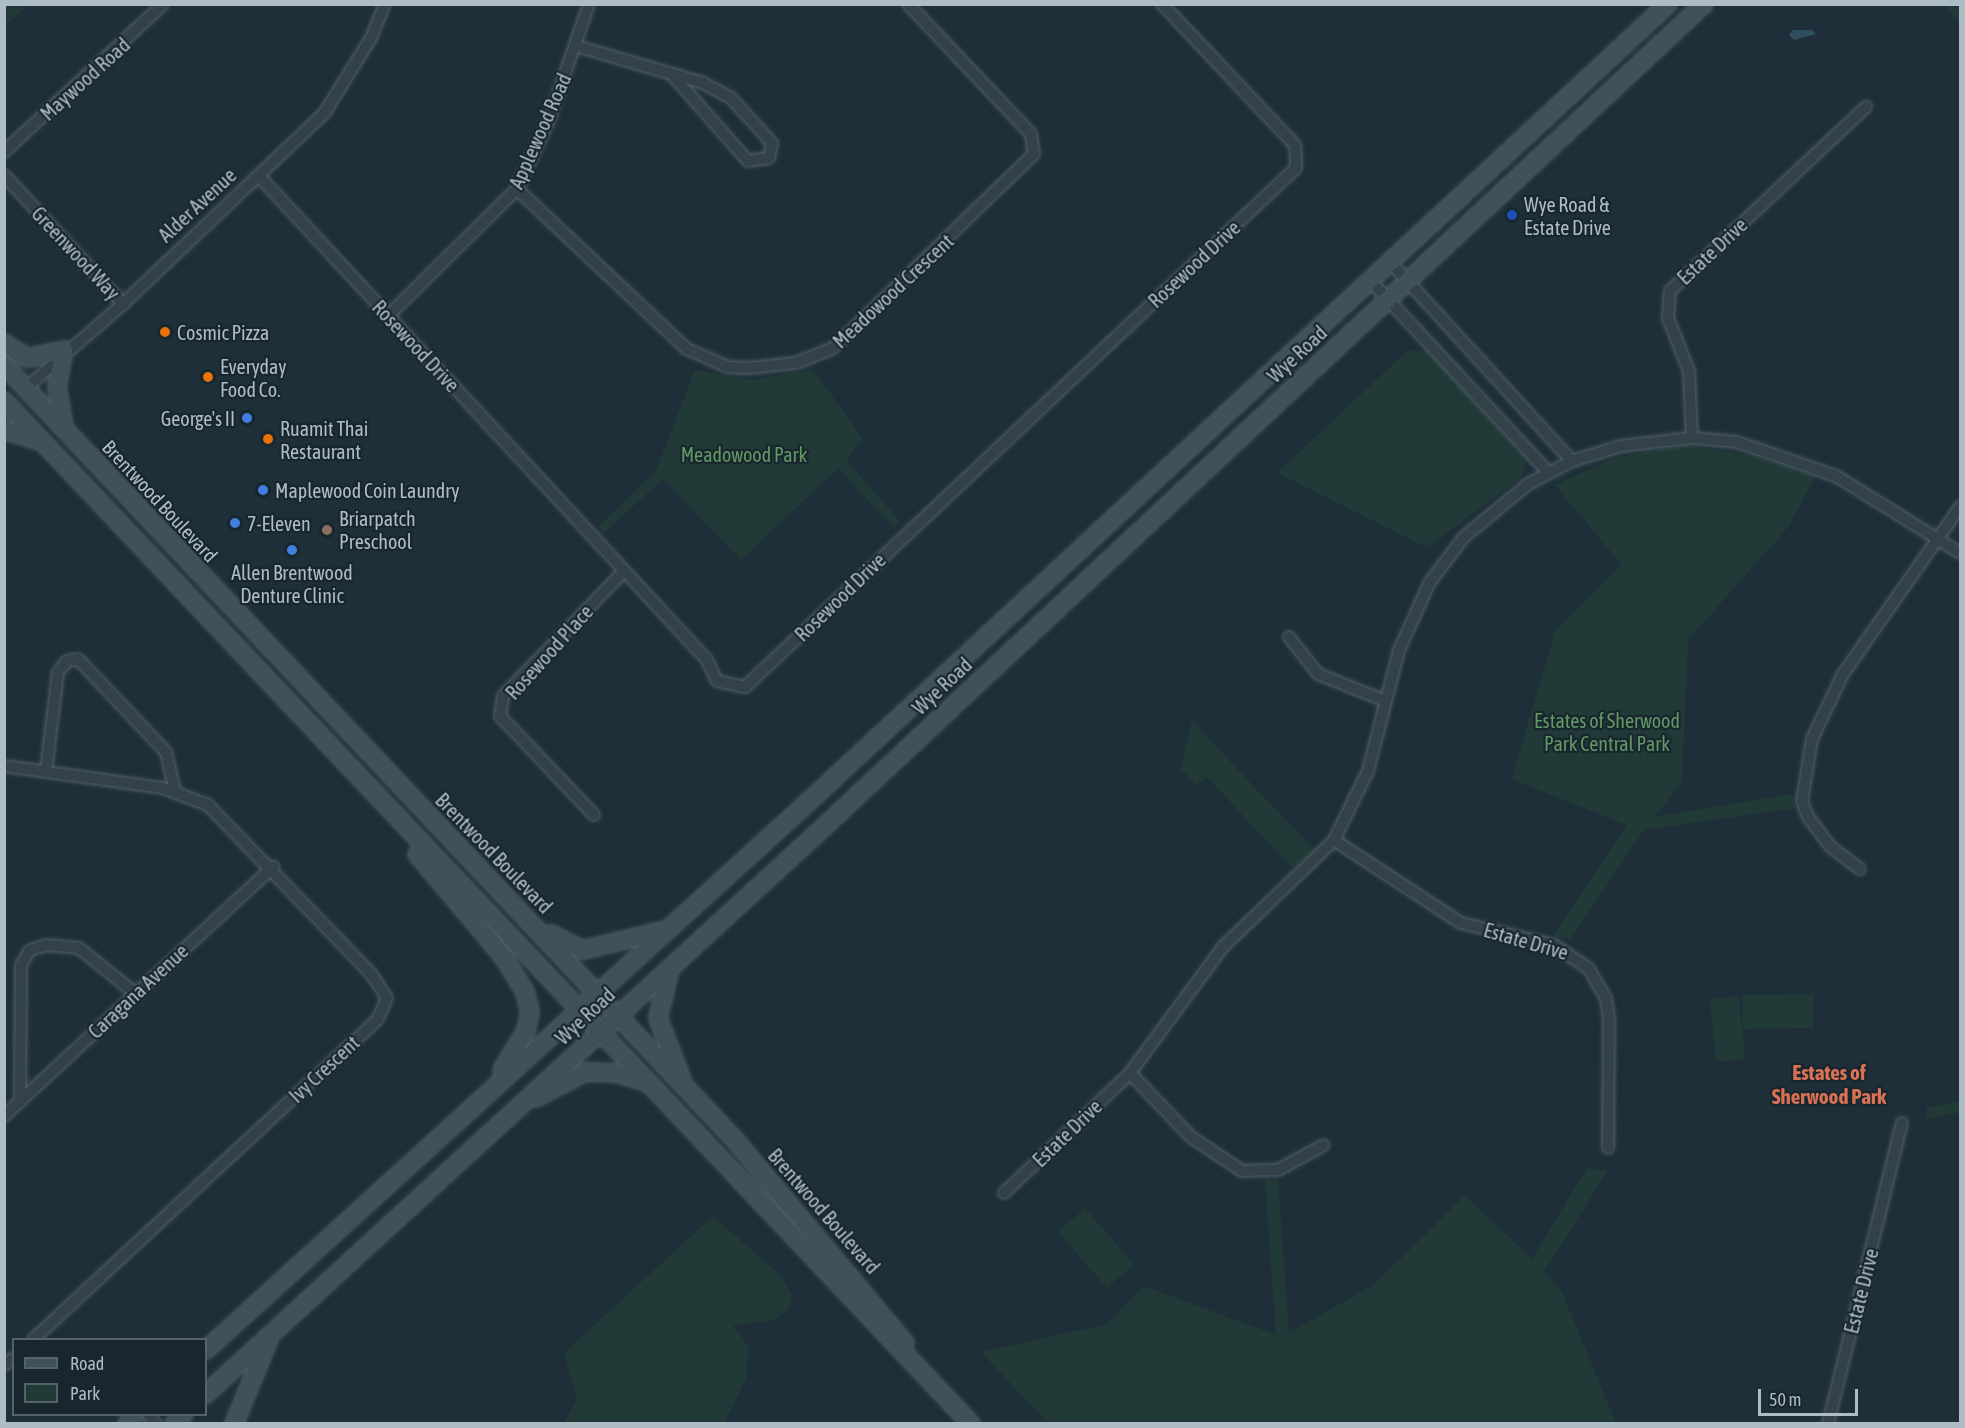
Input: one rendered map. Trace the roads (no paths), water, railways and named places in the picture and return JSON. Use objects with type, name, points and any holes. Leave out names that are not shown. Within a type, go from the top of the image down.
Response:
[{"type":"main road","name":"Wye Road","points":[[207,1349],[495,1083],[666,930],[1668,4]]},
{"type":"main road","name":"Wye Road","points":[[207,1393],[1704,4]]},
{"type":"main road","points":[[4,343],[27,358],[64,350],[57,386],[64,428]]},
{"type":"main road","name":"Brentwood Boulevard","points":[[4,365],[335,721],[528,919],[596,993],[607,1024],[646,1082],[971,1424]]},
{"type":"main road","name":"Alder Avenue","points":[[6,405],[26,388]]},
{"type":"main road","name":"Brentwood Boulevard","points":[[6,405],[43,441],[356,778],[577,1010],[607,1024],[683,1084],[735,1140],[875,1301],[935,1385]]},
{"type":"main road","points":[[4,430],[43,441]]},
{"type":"main road","points":[[356,778],[503,956],[525,992],[530,1012],[526,1031],[495,1083]]},
{"type":"main road","points":[[528,919],[583,950],[666,930]]},
{"type":"main road","points":[[683,1084],[662,1031],[658,1006],[668,972],[686,951]]},
{"type":"main road","points":[[607,1024],[678,1099],[735,1140]]},
{"type":"main road","points":[[516,1107],[585,1072],[617,1072],[646,1082]]},
{"type":"main road","points":[[234,1424],[274,1330]]},
{"type":"street","name":"Maywood Road","points":[[4,152],[163,4]]},
{"type":"street","name":"Alder Avenue","points":[[26,388],[64,350],[123,304],[325,112],[366,48],[385,4]]},
{"type":"street","name":"Applewood Road","points":[[388,315],[517,189],[576,46],[589,4]]},
{"type":"street","name":"Meadowood Crescent","points":[[517,189],[687,349],[728,367],[748,368],[796,363],[833,348],[1034,154],[1031,134],[908,4]]},
{"type":"street","name":"Rosewood Drive","points":[[259,176],[707,660],[717,681],[745,687],[1296,168],[1295,145],[1162,4]]},
{"type":"street","points":[[576,46],[674,76],[731,98],[772,143],[769,158],[748,161],[674,76]]},
{"type":"street","name":"Estate Drive","points":[[1692,438],[1689,371],[1668,318],[1670,291],[1866,107]]},
{"type":"street","name":"Greenwood Way","points":[[4,175],[123,304]]},
{"type":"street","points":[[1390,262],[1572,461]]},
{"type":"street","points":[[1370,280],[1548,472]]},
{"type":"street","name":"Estate Drive","points":[[1004,1193],[1130,1073],[1223,947],[1334,840],[1368,771],[1385,701],[1416,608],[1444,560],[1483,519],[1548,472],[1572,461],[1621,446],[1692,438],[1737,442],[1807,463],[1872,496],[1960,553]]},
{"type":"street","points":[[1860,869],[1830,846],[1808,817],[1802,801],[1812,739],[1843,674],[1940,540],[1960,507]]},
{"type":"street","name":"Rosewood Place","points":[[594,816],[500,716],[503,696],[624,571]]},
{"type":"street","points":[[1289,637],[1318,674],[1385,701]]},
{"type":"street","points":[[46,771],[58,672],[67,661],[78,659],[166,752],[175,790]]},
{"type":"street","name":"Ivy Crescent","points":[[4,766],[175,790],[219,813],[273,867],[380,983],[386,1006],[35,1338]]},
{"type":"street","name":"Estate Drive","points":[[1334,840],[1461,923],[1554,945],[1588,969],[1606,999],[1609,1018],[1608,1148]]},
{"type":"street","name":"Caragana Avenue","points":[[4,1116],[273,867]]},
{"type":"street","points":[[20,1102],[21,965],[30,950],[46,945],[79,948],[136,993]]},
{"type":"street","points":[[1130,1073],[1191,1137],[1242,1171],[1278,1170],[1324,1145]]},
{"type":"street","name":"Estate Drive","points":[[1828,1424],[1902,1124]]},
{"type":"water","points":[[1793,30],[1812,30],[1816,34],[1794,40],[1789,35]]},
{"type":"place","name":"Wye Road & Estate Drive","points":[[1512,215]]},
{"type":"place","name":"Cosmic Pizza","points":[[165,332]]},
{"type":"place","name":"Everyday Food Co.","points":[[208,377]]},
{"type":"place","name":"George's II","points":[[247,418]]},
{"type":"place","name":"Ruamit Thai Restaurant","points":[[268,439]]},
{"type":"place","name":"Maplewood Coin Laundry","points":[[263,490]]},
{"type":"place","name":"7-Eleven","points":[[235,523]]},
{"type":"place","name":"Briarpatch Preschool","points":[[327,530]]},
{"type":"place","name":"Allen Brentwood Denture Clinic","points":[[292,550]]},
{"type":"district","name":"Estates of Sherwood Park","points":[[1829,1084]]},
{"type":"park label","name":"Meadowood Park","points":[[744,454]]},
{"type":"park label","name":"Estates of Sherwood Park Central Park","points":[[1607,732]]}]
